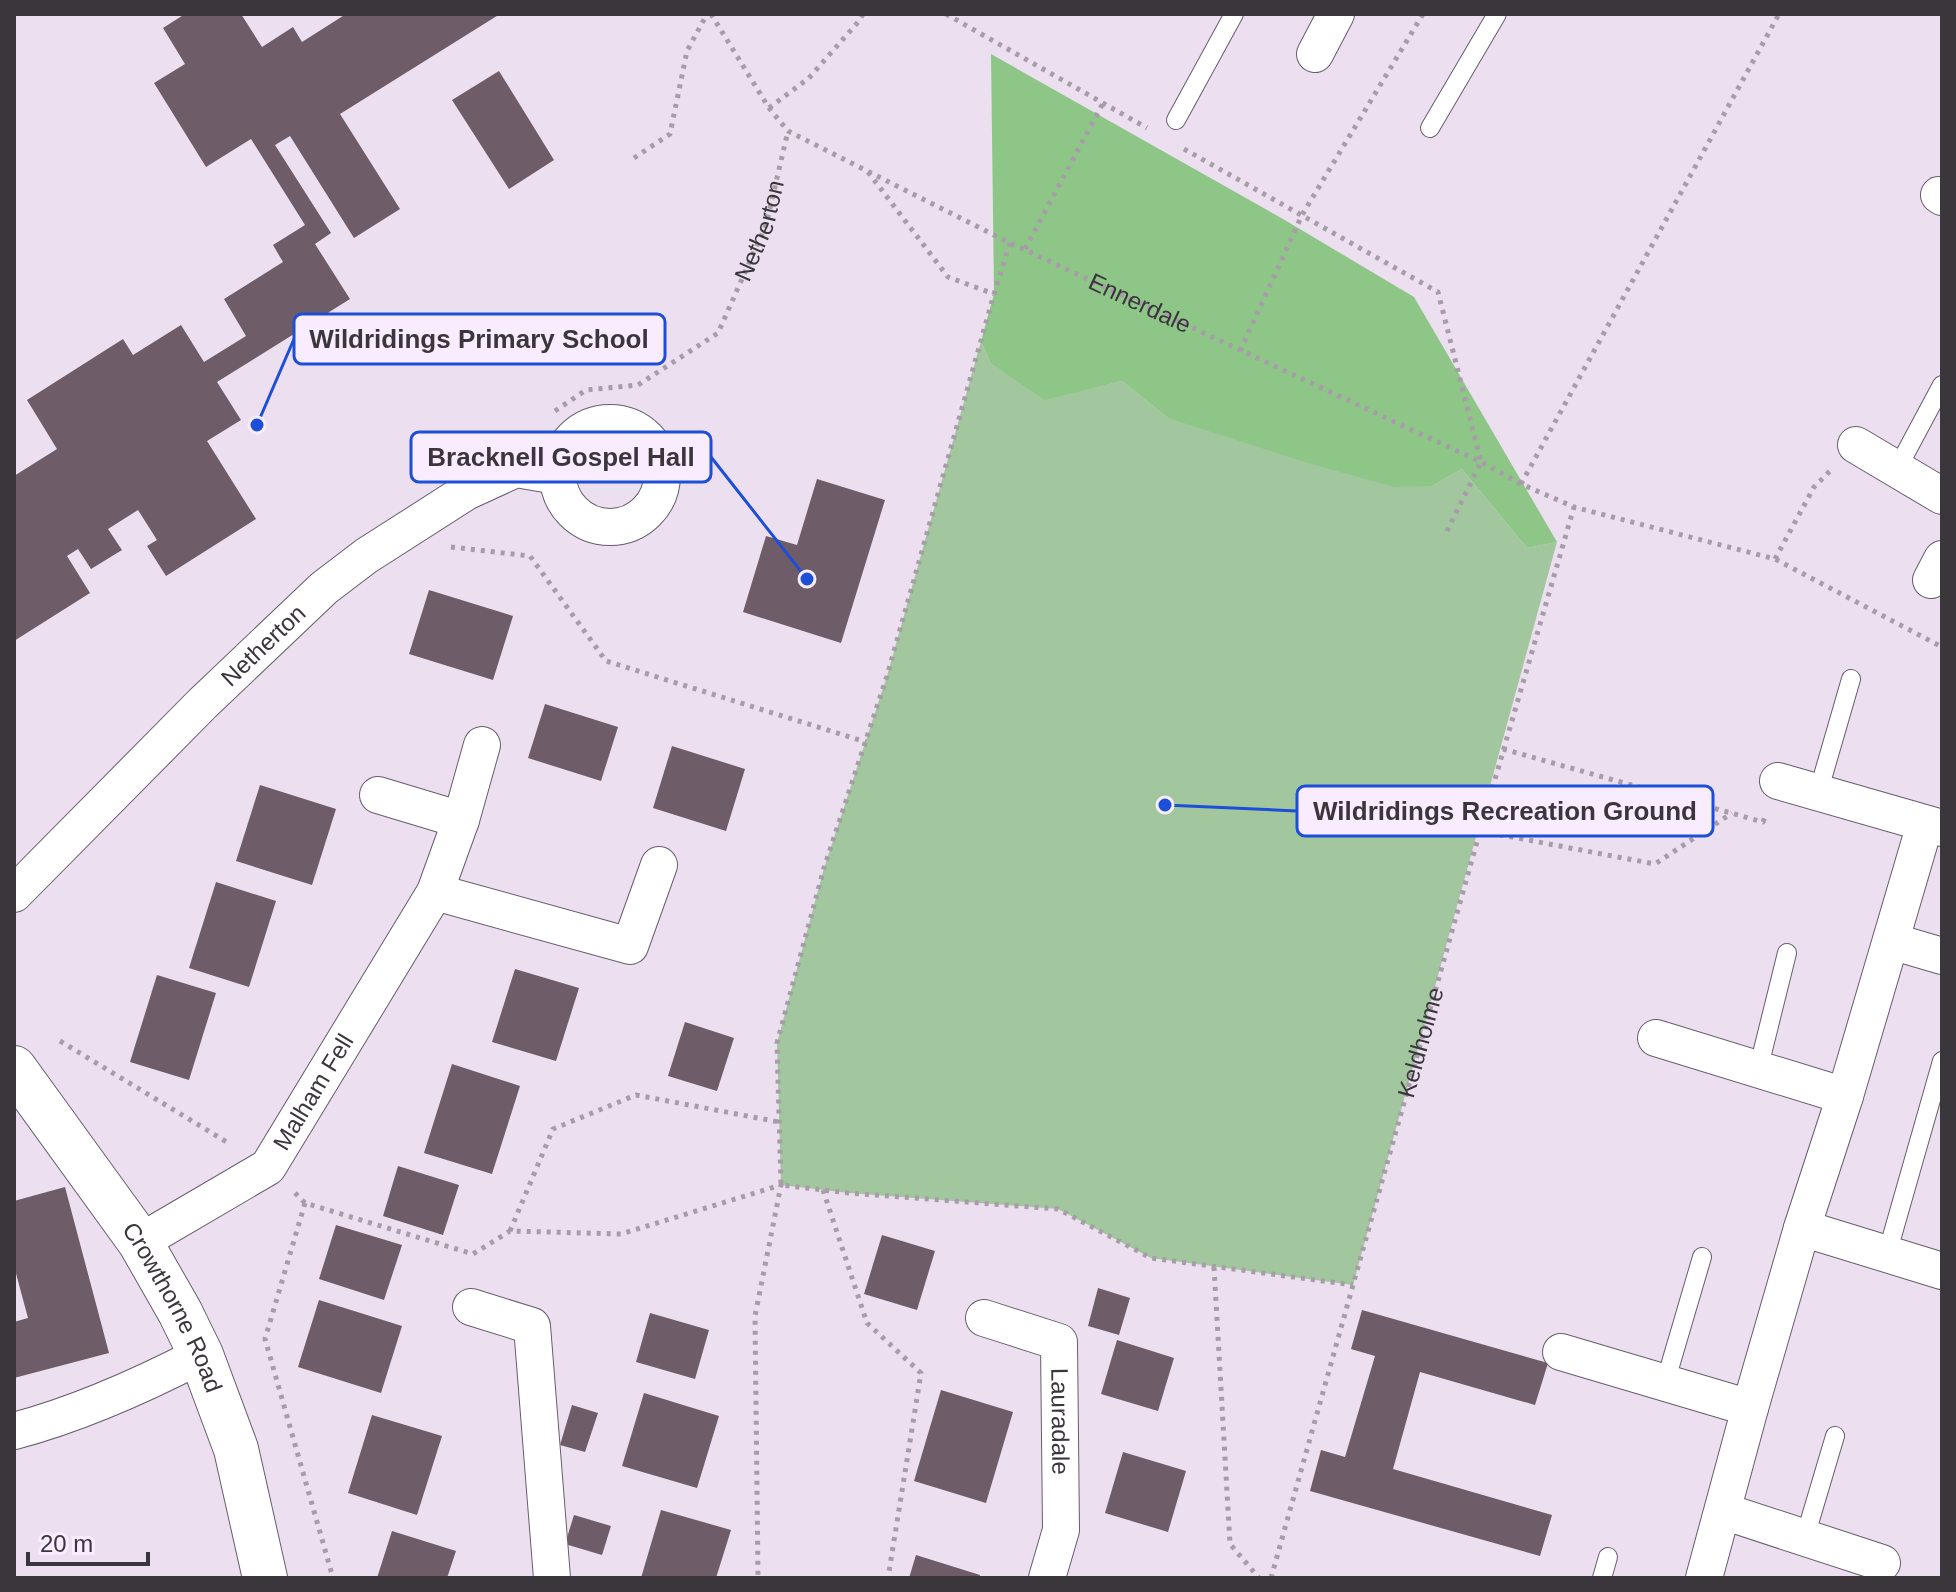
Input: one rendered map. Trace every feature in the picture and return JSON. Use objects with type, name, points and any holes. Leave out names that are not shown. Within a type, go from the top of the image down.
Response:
[{"type":"street","points":[[1315,54],[1336,14]]},
{"type":"street","points":[[1856,445],[1942,496]]},
{"type":"street","name":"Netherton","points":[[14,894],[203,703],[324,588],[355,564],[466,492],[516,469],[557,476]]},
{"type":"street","name":"Malham Fell","points":[[140,1242],[268,1167],[435,892],[461,820],[482,745]]},
{"type":"street","points":[[1704,1578],[1802,1228],[1891,941],[1933,826],[1778,781]]},
{"type":"street","points":[[378,795],[461,820]]},
{"type":"street","points":[[435,892],[630,946],[659,865]]},
{"type":"street","points":[[1891,941],[1942,956]]},
{"type":"street","points":[[1656,1038],[1845,1096]]},
{"type":"street","name":"Crowthorne Road","points":[[14,1068],[140,1242],[180,1312],[201,1355],[236,1449],[265,1578]]},
{"type":"street","points":[[1802,1228],[1942,1271]]},
{"type":"street","points":[[471,1307],[532,1326],[552,1578]]},
{"type":"street","name":"Lauradale","points":[[984,1318],[1059,1342],[1061,1530],[1047,1578]]},
{"type":"street","points":[[1561,1352],[1750,1408]]},
{"type":"street","points":[[14,1431],[52,1421],[151,1380],[201,1355]]},
{"type":"street","points":[[1723,1511],[1882,1563]]},
{"type":"lane","points":[[1176,120],[1234,14]]},
{"type":"lane","points":[[1430,128],[1497,14]]},
{"type":"lane","points":[[1897,469],[1942,385]]},
{"type":"lane","points":[[1818,793],[1851,679]]},
{"type":"lane","points":[[1758,1070],[1787,953]]},
{"type":"lane","points":[[1887,1254],[1942,1061]]},
{"type":"lane","points":[[1665,1383],[1702,1257]]},
{"type":"lane","points":[[1805,1537],[1835,1436]]},
{"type":"lane","points":[[1602,1578],[1608,1557]]},
{"type":"path","name":"Ennerdale","points":[[709,14],[769,108],[788,131],[1010,243],[1481,462],[1521,484],[1574,507],[1775,559],[1942,647]]},
{"type":"path","points":[[634,158],[670,134],[687,51],[709,14]]},
{"type":"path","points":[[769,108],[809,78],[863,14]]},
{"type":"path","points":[[946,14],[1156,133]]},
{"type":"path","points":[[1240,351],[1302,215],[1423,14]]},
{"type":"path","points":[[1521,484],[1779,14]]},
{"type":"path","points":[[1025,249],[1103,103]]},
{"type":"path","name":"Netherton","points":[[555,411],[586,390],[638,385],[718,333],[766,225],[788,131]]},
{"type":"path","points":[[1182,148],[1438,292],[1481,462],[1445,535]]},
{"type":"path","points":[[865,168],[948,277],[994,294]]},
{"type":"path","points":[[758,1578],[755,1316],[781,1185],[777,1043],[824,868],[892,661],[1010,243]]},
{"type":"path","points":[[1775,559],[1814,487],[1856,445]]},
{"type":"path","name":"Keldholme","points":[[1271,1578],[1503,749],[1574,507]]},
{"type":"path","points":[[450,547],[530,556],[606,661],[866,742]]},
{"type":"path","points":[[1503,749],[1763,822],[1778,781]]},
{"type":"path","points":[[1480,831],[1655,864],[1733,812]]},
{"type":"path","points":[[60,1041],[268,1167],[305,1203],[473,1254],[510,1231],[621,1234],[781,1185],[1058,1209],[1151,1258],[1353,1285]]},
{"type":"path","points":[[510,1231],[553,1129],[636,1095],[779,1122]]},
{"type":"path","points":[[823,1190],[867,1323],[921,1373],[888,1578]]},
{"type":"path","points":[[305,1203],[265,1339],[333,1578]]},
{"type":"path","points":[[1214,1267],[1230,1544],[1259,1578]]},
{"type":"green space","points":[[991,54],[1414,297],[1557,542],[1527,548],[1462,469],[1432,486],[1394,487],[1168,418],[1122,381],[1045,400],[991,364],[981,341],[994,294]]},
{"type":"green space","points":[[981,341],[991,364],[1045,399],[1122,381],[1168,418],[1432,486],[1462,469],[1527,548],[1557,542],[1353,1285],[1151,1258],[1058,1209],[781,1185],[777,1043],[824,868],[887,676]]},
{"type":"building","points":[[185,14],[241,14],[262,47],[293,27],[302,42],[346,14],[500,14],[340,114],[400,209],[354,238],[290,136],[275,145],[331,233],[315,244],[350,299],[217,382],[241,420],[207,441],[256,519],[166,576],[147,546],[157,540],[138,510],[108,529],[122,550],[91,569],[78,549],[67,556],[90,593],[14,641],[14,476],[57,449],[27,400],[123,339],[133,355],[181,325],[204,362],[246,336],[224,299],[283,262],[273,245],[305,225],[251,139],[206,167],[154,83],[185,64],[163,28]]},
{"type":"building","points":[[499,71],[554,160],[509,189],[452,100]]},
{"type":"building","points":[[817,479],[885,500],[841,643],[743,612],[766,536],[797,545]]},
{"type":"building","points":[[429,590],[513,616],[493,680],[409,654]]},
{"type":"building","points":[[545,704],[618,727],[601,781],[528,758]]},
{"type":"building","points":[[672,746],[745,769],[726,831],[653,808]]},
{"type":"building","points":[[260,785],[336,809],[312,885],[236,861]]},
{"type":"building","points":[[216,882],[276,901],[249,987],[189,968]]},
{"type":"building","points":[[515,969],[579,988],[556,1061],[492,1042]]},
{"type":"building","points":[[157,975],[216,993],[189,1080],[130,1062]]},
{"type":"building","points":[[685,1022],[734,1038],[717,1091],[668,1076]]},
{"type":"building","points":[[452,1064],[520,1086],[492,1174],[424,1153]]},
{"type":"building","points":[[398,1166],[459,1185],[443,1235],[383,1216]]},
{"type":"building","points":[[65,1187],[109,1353],[14,1378],[14,1322],[28,1318],[14,1266],[14,1201]]},
{"type":"building","points":[[336,1225],[402,1245],[384,1300],[319,1279]]},
{"type":"building","points":[[882,1235],[935,1251],[917,1310],[864,1294]]},
{"type":"building","points":[[1098,1288],[1130,1298],[1119,1335],[1088,1326]]},
{"type":"building","points":[[319,1300],[402,1326],[381,1393],[298,1367]]},
{"type":"building","points":[[1362,1310],[1548,1363],[1535,1405],[1420,1372],[1393,1469],[1552,1515],[1540,1556],[1310,1491],[1321,1450],[1345,1457],[1375,1356],[1351,1349]]},
{"type":"building","points":[[650,1313],[709,1330],[695,1379],[636,1362]]},
{"type":"building","points":[[1117,1340],[1174,1358],[1158,1411],[1101,1394]]},
{"type":"building","points":[[941,1390],[1013,1412],[986,1503],[914,1481]]},
{"type":"building","points":[[644,1393],[719,1416],[697,1488],[622,1466]]},
{"type":"building","points":[[572,1405],[598,1413],[585,1452],[560,1445]]},
{"type":"building","points":[[372,1415],[442,1436],[417,1515],[348,1493]]},
{"type":"building","points":[[1123,1452],[1186,1471],[1168,1532],[1105,1513]]},
{"type":"building","points":[[661,1510],[731,1530],[716,1578],[641,1578]]},
{"type":"building","points":[[574,1515],[611,1526],[602,1555],[565,1544]]},
{"type":"building","points":[[392,1531],[456,1551],[447,1578],[377,1578]]},
{"type":"building","points":[[916,1555],[980,1575],[979,1578],[909,1578]]},
{"type":"place","name":"Wildridings Primary School","points":[[257,425]]},
{"type":"place","name":"Bracknell Gospel Hall","points":[[807,579]]},
{"type":"place","name":"Wildridings Recreation Ground","points":[[1165,805]]}]
